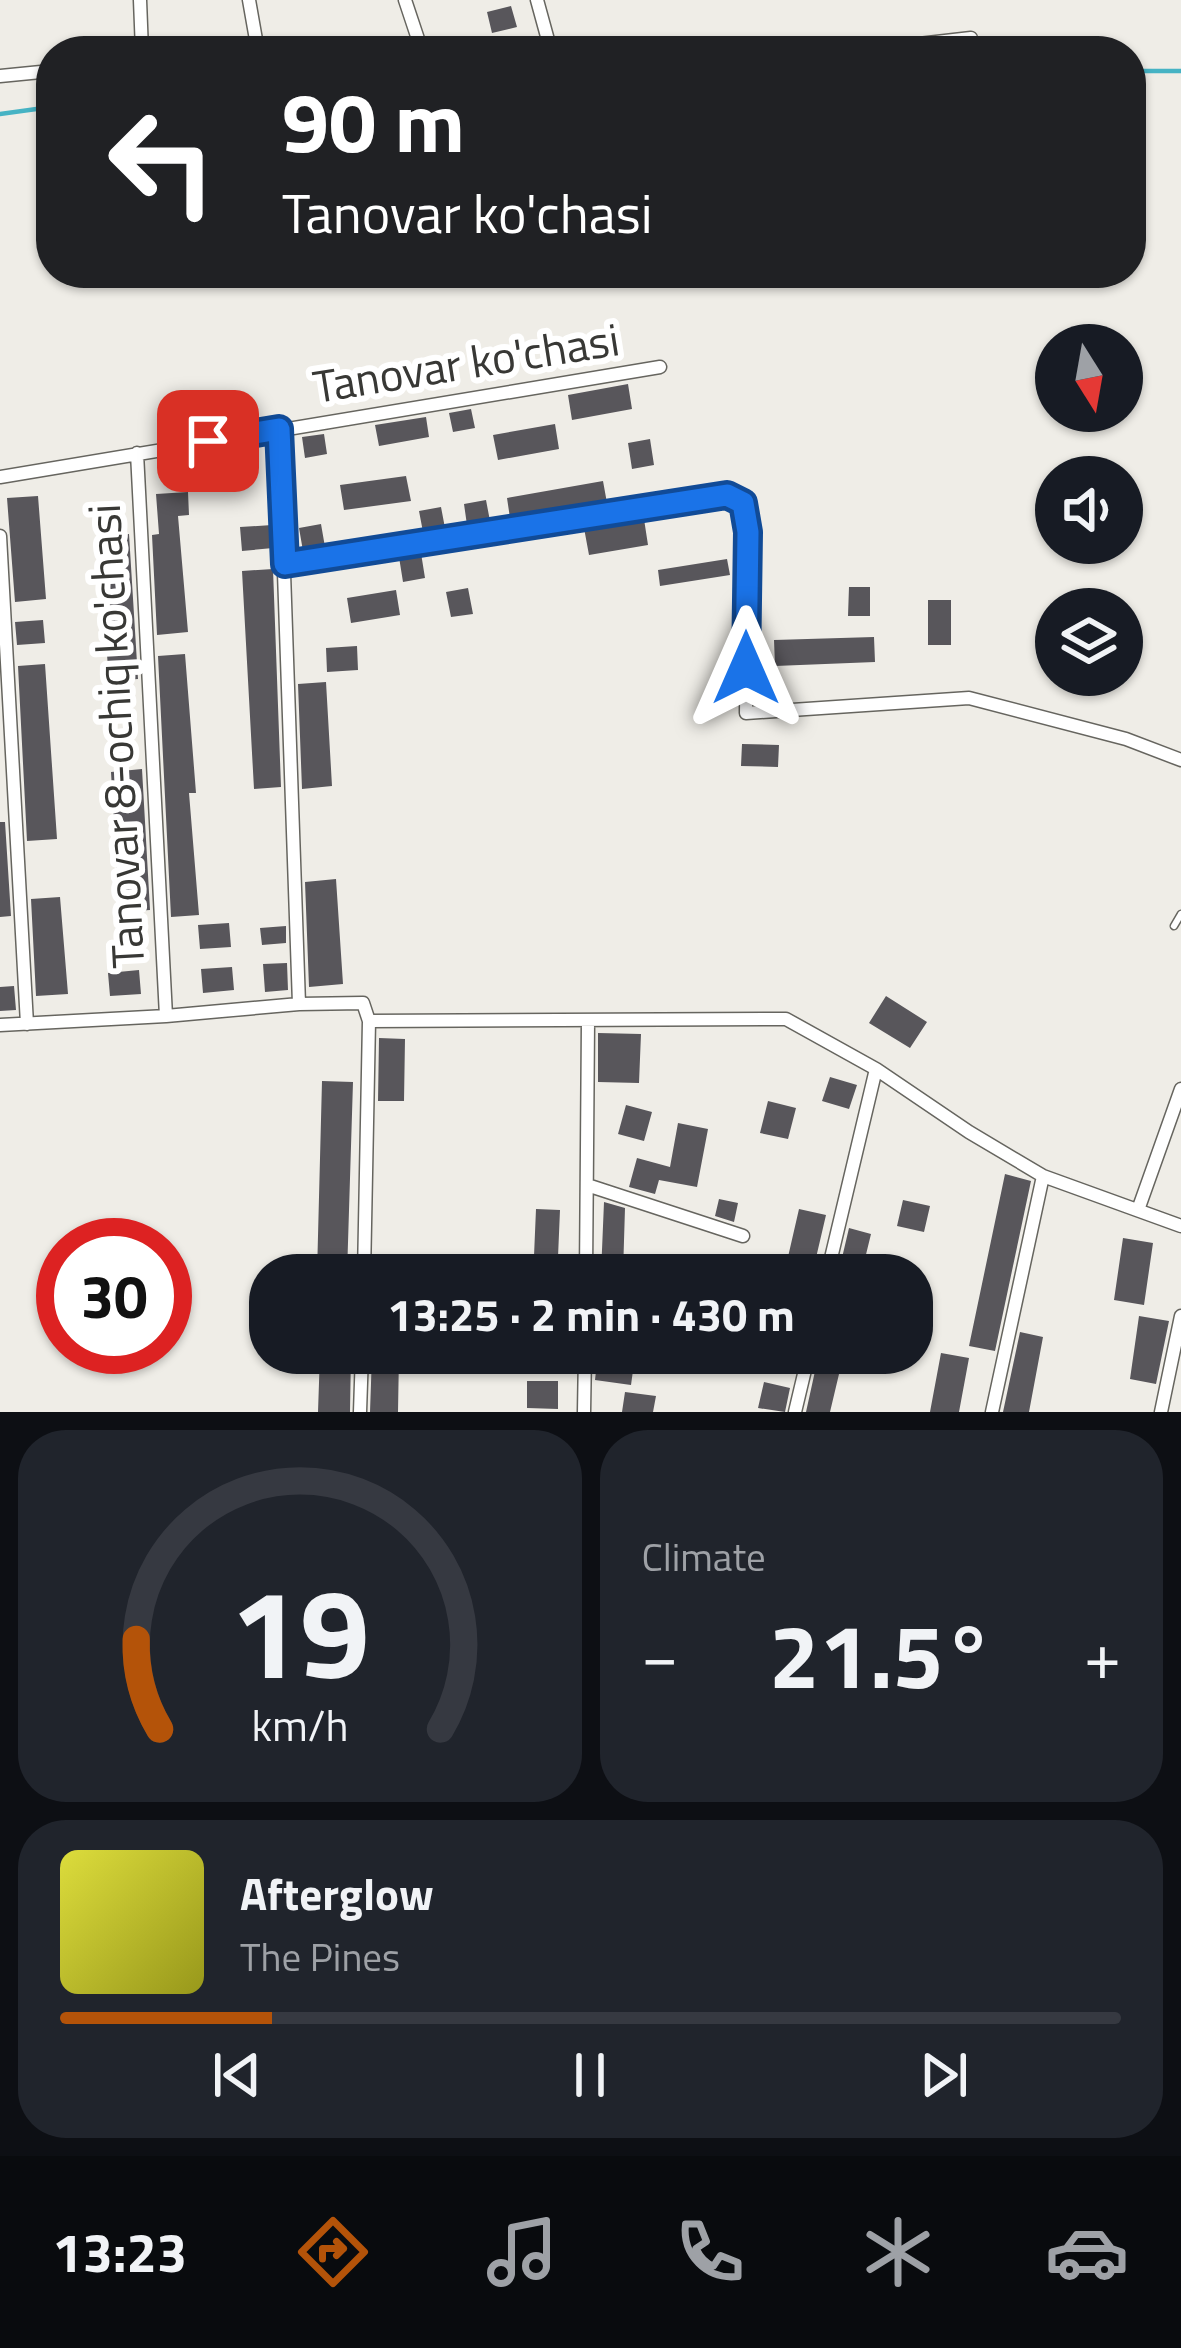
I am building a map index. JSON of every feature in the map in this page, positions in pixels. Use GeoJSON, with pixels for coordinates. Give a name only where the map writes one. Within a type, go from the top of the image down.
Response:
{"type":"FeatureCollection","features":[{"type":"Feature","properties":{"kind":"street"},"geometry":{"type":"LineString","coordinates":[[140,0],[141,36]]}},
{"type":"Feature","properties":{"kind":"street"},"geometry":{"type":"LineString","coordinates":[[249,0],[255,36]]}},
{"type":"Feature","properties":{"kind":"street"},"geometry":{"type":"LineString","coordinates":[[405,0],[417,36]]}},
{"type":"Feature","properties":{"kind":"street"},"geometry":{"type":"LineString","coordinates":[[537,0],[547,36]]}},
{"type":"Feature","properties":{"kind":"street"},"geometry":{"type":"LineString","coordinates":[[0,76],[36,72]]}},
{"type":"Feature","properties":{"kind":"street","name":"Tanovar ko'chasi"},"geometry":{"type":"LineString","coordinates":[[0,477],[660,367]]}},
{"type":"Feature","properties":{"kind":"street"},"geometry":{"type":"LineString","coordinates":[[279,429],[299,1004]]}},
{"type":"Feature","properties":{"kind":"street","name":"Tanovar 8-ochiq ko'chasi"},"geometry":{"type":"LineString","coordinates":[[136,453],[166,1016]]}},
{"type":"Feature","properties":{"kind":"street"},"geometry":{"type":"LineString","coordinates":[[285,564],[727,495],[743,503],[748,532],[746,713],[969,698],[1126,739],[1181,760]]}},
{"type":"Feature","properties":{"kind":"street"},"geometry":{"type":"LineString","coordinates":[[0,536],[27,1024]]}},
{"type":"Feature","properties":{"kind":"street"},"geometry":{"type":"LineString","coordinates":[[0,1025],[363,1003],[369,1022],[364,1254]]}},
{"type":"Feature","properties":{"kind":"street"},"geometry":{"type":"LineString","coordinates":[[369,1022],[786,1018],[876,1069],[1043,1176],[1181,1226]]}},
{"type":"Feature","properties":{"kind":"street"},"geometry":{"type":"LineString","coordinates":[[586,1254],[588,1022]]}},
{"type":"Feature","properties":{"kind":"street"},"geometry":{"type":"LineString","coordinates":[[832,1254],[876,1069]]}},
{"type":"Feature","properties":{"kind":"street"},"geometry":{"type":"LineString","coordinates":[[1138,1210],[1181,1089]]}},
{"type":"Feature","properties":{"kind":"street"},"geometry":{"type":"LineString","coordinates":[[992,1412],[1043,1176]]}},
{"type":"Feature","properties":{"kind":"street"},"geometry":{"type":"LineString","coordinates":[[586,1185],[743,1236]]}},
{"type":"Feature","properties":{"kind":"street"},"geometry":{"type":"LineString","coordinates":[[1161,1412],[1181,1316]]}},
{"type":"Feature","properties":{"kind":"street"},"geometry":{"type":"LineString","coordinates":[[360,1412],[361,1374]]}},
{"type":"Feature","properties":{"kind":"street"},"geometry":{"type":"LineString","coordinates":[[584,1412],[585,1374]]}},
{"type":"Feature","properties":{"kind":"street"},"geometry":{"type":"LineString","coordinates":[[795,1412],[804,1374]]}},
{"type":"Feature","properties":{"kind":"lane"},"geometry":{"type":"LineString","coordinates":[[1174,926],[1181,914]]}},
{"type":"Feature","properties":{"kind":"building"},"geometry":{"type":"Polygon","coordinates":[[[511,6],[517,27],[492,33],[487,12],[511,6]]]}},
{"type":"Feature","properties":{"kind":"building"},"geometry":{"type":"Polygon","coordinates":[[[628,384],[632,409],[572,420],[568,395],[628,384]]]}},
{"type":"Feature","properties":{"kind":"building"},"geometry":{"type":"Polygon","coordinates":[[[471,409],[475,428],[453,432],[449,413],[471,409]]]}},
{"type":"Feature","properties":{"kind":"building"},"geometry":{"type":"Polygon","coordinates":[[[426,417],[429,437],[379,446],[375,425],[426,417]]]}},
{"type":"Feature","properties":{"kind":"building"},"geometry":{"type":"Polygon","coordinates":[[[555,424],[559,449],[498,460],[493,435],[555,424]]]}},
{"type":"Feature","properties":{"kind":"building"},"geometry":{"type":"Polygon","coordinates":[[[324,434],[327,454],[305,458],[302,437],[324,434]]]}},
{"type":"Feature","properties":{"kind":"building"},"geometry":{"type":"Polygon","coordinates":[[[650,439],[654,465],[632,469],[628,443],[650,439]]]}},
{"type":"Feature","properties":{"kind":"building"},"geometry":{"type":"Polygon","coordinates":[[[406,476],[411,501],[344,510],[340,485],[406,476]]]}},
{"type":"Feature","properties":{"kind":"building"},"geometry":{"type":"Polygon","coordinates":[[[603,481],[607,503],[510,518],[507,498],[603,481]]]}},
{"type":"Feature","properties":{"kind":"building"},"geometry":{"type":"Polygon","coordinates":[[[188,492],[189,515],[178,516],[188,632],[157,635],[152,535],[159,534],[156,494],[188,492]]]}},
{"type":"Feature","properties":{"kind":"building"},"geometry":{"type":"Polygon","coordinates":[[[38,496],[46,599],[15,602],[7,498],[38,496]]]}},
{"type":"Feature","properties":{"kind":"building"},"geometry":{"type":"Polygon","coordinates":[[[486,500],[490,521],[467,525],[464,504],[486,500]]]}},
{"type":"Feature","properties":{"kind":"building"},"geometry":{"type":"Polygon","coordinates":[[[441,507],[445,528],[423,532],[419,511],[441,507]]]}},
{"type":"Feature","properties":{"kind":"building"},"geometry":{"type":"Polygon","coordinates":[[[644,519],[648,545],[589,555],[584,528],[644,519]]]}},
{"type":"Feature","properties":{"kind":"building"},"geometry":{"type":"Polygon","coordinates":[[[321,524],[325,547],[303,551],[299,528],[321,524]]]}},
{"type":"Feature","properties":{"kind":"building"},"geometry":{"type":"Polygon","coordinates":[[[272,525],[273,548],[242,551],[240,527],[272,525]]]}},
{"type":"Feature","properties":{"kind":"building"},"geometry":{"type":"Polygon","coordinates":[[[129,534],[138,679],[109,681],[98,536],[129,534]]]}},
{"type":"Feature","properties":{"kind":"building"},"geometry":{"type":"Polygon","coordinates":[[[421,553],[425,578],[403,582],[399,557],[421,553]]]}},
{"type":"Feature","properties":{"kind":"building"},"geometry":{"type":"Polygon","coordinates":[[[727,559],[730,575],[660,586],[658,570],[727,559]]]}},
{"type":"Feature","properties":{"kind":"building"},"geometry":{"type":"Polygon","coordinates":[[[273,569],[281,787],[254,789],[242,571],[273,569]]]}},
{"type":"Feature","properties":{"kind":"building"},"geometry":{"type":"Polygon","coordinates":[[[849,587],[870,587],[870,616],[848,616],[849,587]]]}},
{"type":"Feature","properties":{"kind":"building"},"geometry":{"type":"Polygon","coordinates":[[[468,588],[473,614],[451,617],[446,592],[468,588]]]}},
{"type":"Feature","properties":{"kind":"building"},"geometry":{"type":"Polygon","coordinates":[[[396,590],[400,615],[351,623],[347,598],[396,590]]]}},
{"type":"Feature","properties":{"kind":"building"},"geometry":{"type":"Polygon","coordinates":[[[928,600],[951,600],[951,645],[928,645],[928,600]]]}},
{"type":"Feature","properties":{"kind":"building"},"geometry":{"type":"Polygon","coordinates":[[[43,620],[45,643],[17,645],[15,622],[43,620]]]}},
{"type":"Feature","properties":{"kind":"building"},"geometry":{"type":"Polygon","coordinates":[[[874,637],[875,662],[775,666],[774,640],[874,637]]]}},
{"type":"Feature","properties":{"kind":"building"},"geometry":{"type":"Polygon","coordinates":[[[357,646],[358,670],[327,672],[326,648],[357,646]]]}},
{"type":"Feature","properties":{"kind":"building"},"geometry":{"type":"Polygon","coordinates":[[[185,654],[199,915],[171,917],[158,656],[185,654]]]}},
{"type":"Feature","properties":{"kind":"building"},"geometry":{"type":"Polygon","coordinates":[[[45,664],[57,839],[27,841],[18,666],[45,664]]]}},
{"type":"Feature","properties":{"kind":"building"},"geometry":{"type":"Polygon","coordinates":[[[326,682],[332,786],[302,789],[298,684],[326,682]]]}},
{"type":"Feature","properties":{"kind":"building"},"geometry":{"type":"Polygon","coordinates":[[[742,744],[779,745],[778,767],[741,766],[742,744]]]}},
{"type":"Feature","properties":{"kind":"building"},"geometry":{"type":"Polygon","coordinates":[[[142,769],[150,910],[119,912],[111,772],[142,769]]]}},
{"type":"Feature","properties":{"kind":"building"},"geometry":{"type":"Polygon","coordinates":[[[0,822],[5,822],[11,916],[0,917],[0,822]]]}},
{"type":"Feature","properties":{"kind":"building"},"geometry":{"type":"Polygon","coordinates":[[[336,879],[343,984],[309,987],[305,882],[336,879]]]}},
{"type":"Feature","properties":{"kind":"building"},"geometry":{"type":"Polygon","coordinates":[[[60,897],[68,994],[36,996],[31,899],[60,897]]]}},
{"type":"Feature","properties":{"kind":"building"},"geometry":{"type":"Polygon","coordinates":[[[229,923],[231,947],[200,949],[198,925],[229,923]]]}},
{"type":"Feature","properties":{"kind":"building"},"geometry":{"type":"Polygon","coordinates":[[[286,926],[286,943],[262,945],[260,928],[286,926]]]}},
{"type":"Feature","properties":{"kind":"building"},"geometry":{"type":"Polygon","coordinates":[[[287,963],[288,990],[265,992],[263,964],[287,963]]]}},
{"type":"Feature","properties":{"kind":"building"},"geometry":{"type":"Polygon","coordinates":[[[232,967],[234,990],[203,993],[201,969],[232,967]]]}},
{"type":"Feature","properties":{"kind":"building"},"geometry":{"type":"Polygon","coordinates":[[[139,970],[141,994],[110,996],[108,973],[139,970]]]}},
{"type":"Feature","properties":{"kind":"building"},"geometry":{"type":"Polygon","coordinates":[[[14,986],[16,1010],[0,1011],[0,987],[14,986]]]}},
{"type":"Feature","properties":{"kind":"building"},"geometry":{"type":"Polygon","coordinates":[[[886,996],[927,1022],[910,1048],[869,1023],[886,996]]]}},
{"type":"Feature","properties":{"kind":"building"},"geometry":{"type":"Polygon","coordinates":[[[598,1033],[641,1034],[639,1083],[598,1082],[598,1033]]]}},
{"type":"Feature","properties":{"kind":"building"},"geometry":{"type":"Polygon","coordinates":[[[379,1038],[405,1039],[404,1101],[378,1101],[379,1038]]]}},
{"type":"Feature","properties":{"kind":"building"},"geometry":{"type":"Polygon","coordinates":[[[830,1077],[857,1085],[849,1109],[822,1101],[830,1077]]]}},
{"type":"Feature","properties":{"kind":"building"},"geometry":{"type":"Polygon","coordinates":[[[322,1081],[353,1082],[348,1254],[318,1254],[322,1081]]]}},
{"type":"Feature","properties":{"kind":"building"},"geometry":{"type":"Polygon","coordinates":[[[768,1101],[796,1108],[788,1139],[760,1133],[768,1101]]]}},
{"type":"Feature","properties":{"kind":"building"},"geometry":{"type":"Polygon","coordinates":[[[626,1105],[652,1112],[644,1141],[618,1134],[626,1105]]]}},
{"type":"Feature","properties":{"kind":"building"},"geometry":{"type":"Polygon","coordinates":[[[678,1123],[708,1129],[697,1187],[659,1180],[655,1194],[629,1187],[637,1158],[670,1167],[678,1123]]]}},
{"type":"Feature","properties":{"kind":"building"},"geometry":{"type":"Polygon","coordinates":[[[1005,1174],[1031,1181],[995,1351],[969,1346],[1005,1174]]]}},
{"type":"Feature","properties":{"kind":"building"},"geometry":{"type":"Polygon","coordinates":[[[719,1199],[738,1203],[734,1222],[715,1216],[719,1199]]]}},
{"type":"Feature","properties":{"kind":"building"},"geometry":{"type":"Polygon","coordinates":[[[903,1200],[930,1206],[924,1232],[897,1226],[903,1200]]]}},
{"type":"Feature","properties":{"kind":"building"},"geometry":{"type":"Polygon","coordinates":[[[604,1202],[625,1208],[624,1254],[602,1254],[604,1202]]]}},
{"type":"Feature","properties":{"kind":"building"},"geometry":{"type":"Polygon","coordinates":[[[536,1209],[560,1210],[558,1254],[534,1254],[536,1209]]]}},
{"type":"Feature","properties":{"kind":"building"},"geometry":{"type":"Polygon","coordinates":[[[799,1209],[826,1215],[817,1254],[789,1254],[799,1209]]]}},
{"type":"Feature","properties":{"kind":"building"},"geometry":{"type":"Polygon","coordinates":[[[849,1228],[871,1234],[866,1254],[843,1254],[849,1228]]]}},
{"type":"Feature","properties":{"kind":"building"},"geometry":{"type":"Polygon","coordinates":[[[1123,1238],[1153,1243],[1144,1305],[1114,1300],[1123,1238]]]}},
{"type":"Feature","properties":{"kind":"building"},"geometry":{"type":"Polygon","coordinates":[[[1139,1316],[1169,1321],[1156,1384],[1130,1379],[1139,1316]]]}},
{"type":"Feature","properties":{"kind":"building"},"geometry":{"type":"Polygon","coordinates":[[[1020,1332],[1043,1337],[1029,1412],[1003,1412],[1020,1332]]]}},
{"type":"Feature","properties":{"kind":"building"},"geometry":{"type":"Polygon","coordinates":[[[941,1353],[969,1358],[959,1412],[930,1412],[941,1353]]]}},
{"type":"Feature","properties":{"kind":"building"},"geometry":{"type":"Polygon","coordinates":[[[319,1374],[351,1374],[350,1412],[318,1412],[319,1374]]]}},
{"type":"Feature","properties":{"kind":"building"},"geometry":{"type":"Polygon","coordinates":[[[371,1374],[399,1374],[398,1412],[370,1412],[371,1374]]]}},
{"type":"Feature","properties":{"kind":"building"},"geometry":{"type":"Polygon","coordinates":[[[596,1374],[633,1374],[631,1385],[595,1380],[596,1374]]]}},
{"type":"Feature","properties":{"kind":"building"},"geometry":{"type":"Polygon","coordinates":[[[814,1374],[839,1374],[830,1412],[806,1412],[814,1374]]]}},
{"type":"Feature","properties":{"kind":"building"},"geometry":{"type":"Polygon","coordinates":[[[527,1381],[558,1381],[558,1409],[527,1408],[527,1381]]]}},
{"type":"Feature","properties":{"kind":"building"},"geometry":{"type":"Polygon","coordinates":[[[764,1382],[790,1388],[785,1412],[758,1408],[764,1382]]]}},
{"type":"Feature","properties":{"kind":"building"},"geometry":{"type":"Polygon","coordinates":[[[625,1392],[656,1396],[653,1412],[622,1412],[625,1392]]]}},
{"type":"Feature","properties":{"kind":"waterway"},"geometry":{"type":"LineString","coordinates":[[1146,71],[1181,71]]}},
{"type":"Feature","properties":{"kind":"waterway"},"geometry":{"type":"LineString","coordinates":[[0,114],[36,109]]}},
{"type":"Feature","properties":{"kind":"route"},"geometry":{"type":"LineString","coordinates":[[208,441],[279,429],[285,564],[727,495],[743,503],[748,532],[746,668]]}}]}
